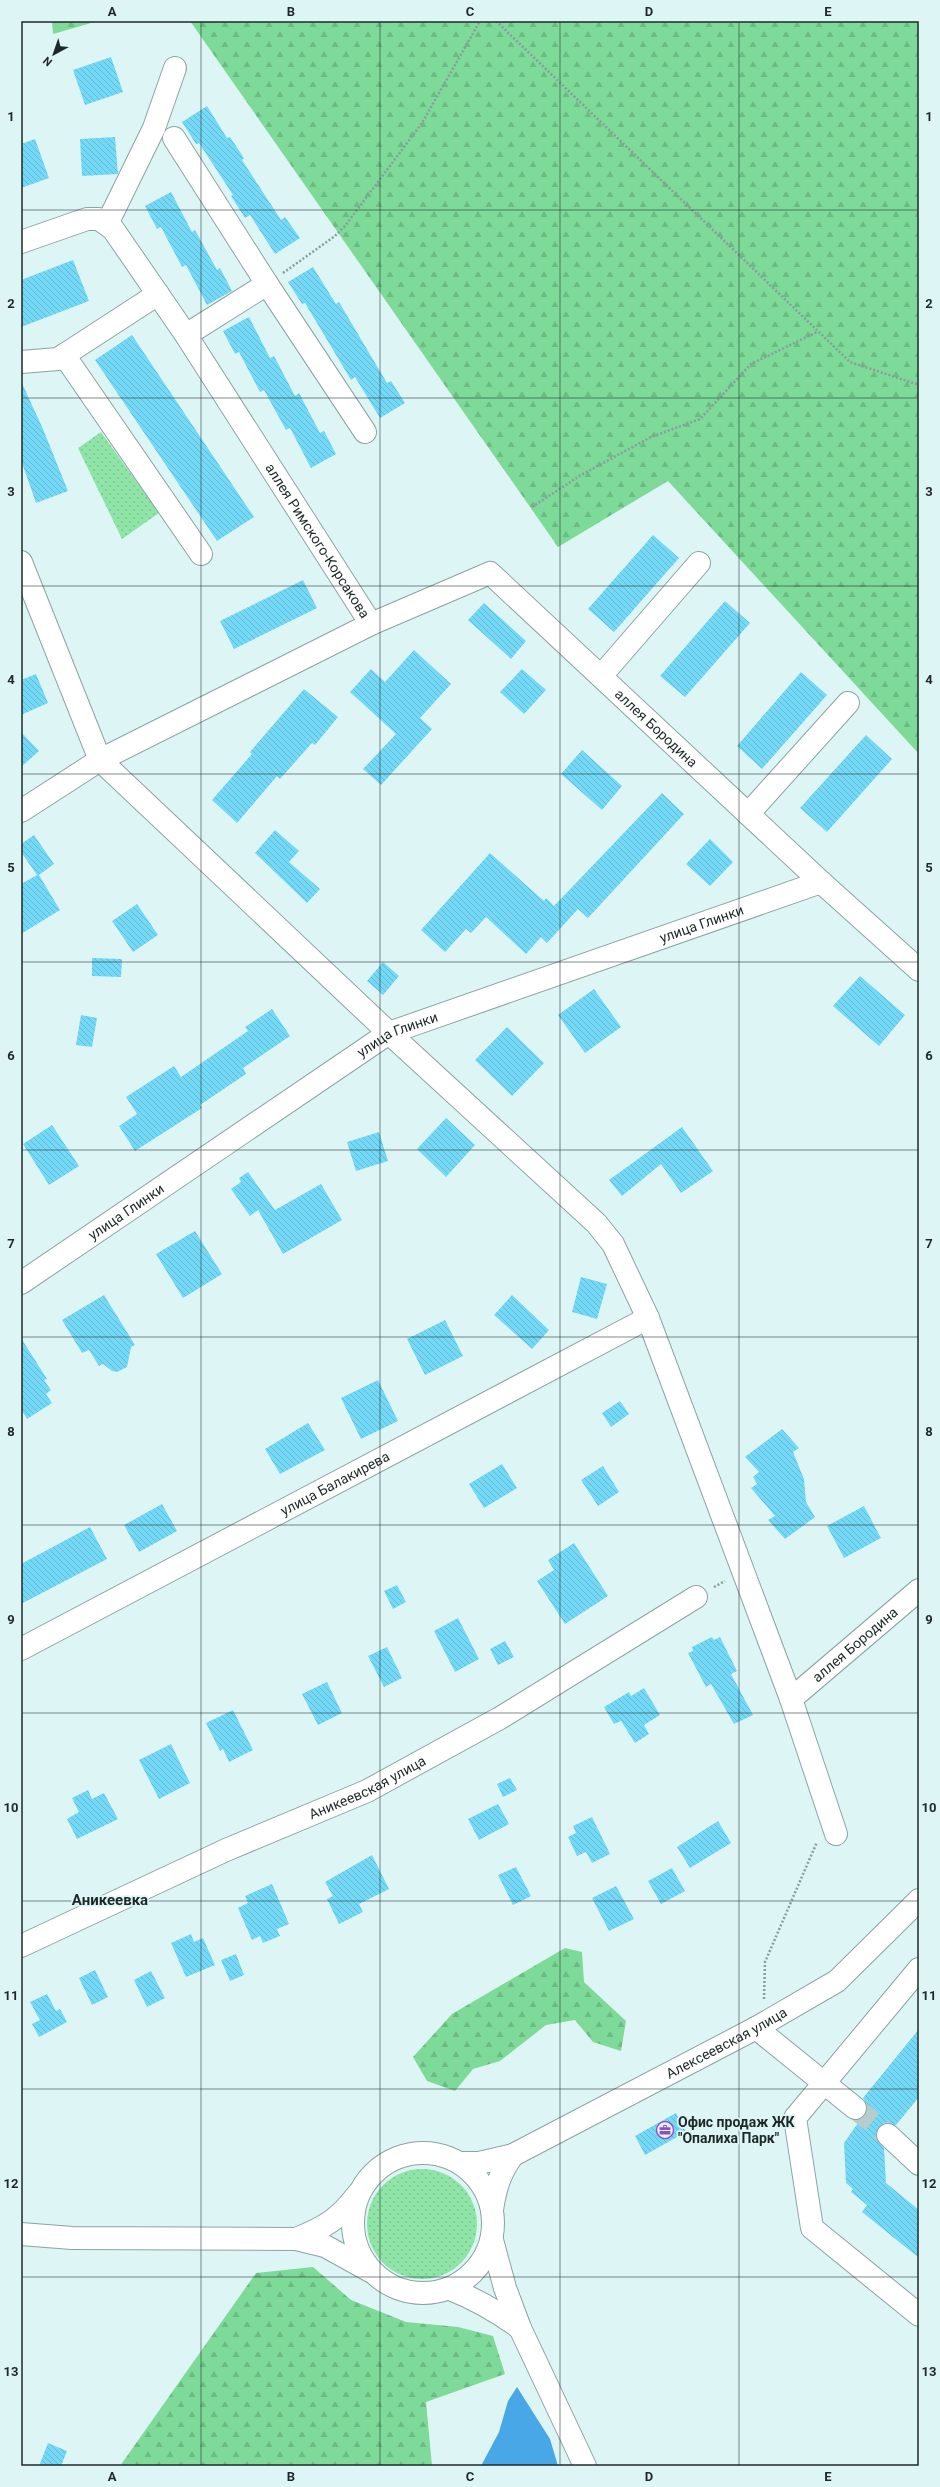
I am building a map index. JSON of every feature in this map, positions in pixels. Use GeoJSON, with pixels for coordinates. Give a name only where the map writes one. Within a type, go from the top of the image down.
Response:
{"type":"FeatureCollection","features":[{"type":"Feature","properties":{"kind":"street"},"geometry":{"type":"LineString","coordinates":[[21,242],[87,218],[99,219],[107,224],[154,128],[175,68]]}},
{"type":"Feature","properties":{"kind":"street"},"geometry":{"type":"LineString","coordinates":[[174,138],[365,432]]}},
{"type":"Feature","properties":{"kind":"street","name":"аллея Римского-Корсакова"},"geometry":{"type":"LineString","coordinates":[[21,811],[100,760],[371,624],[186,335],[107,224]]}},
{"type":"Feature","properties":{"kind":"street"},"geometry":{"type":"LineString","coordinates":[[186,335],[268,284]]}},
{"type":"Feature","properties":{"kind":"street"},"geometry":{"type":"LineString","coordinates":[[21,362],[58,359],[158,294]]}},
{"type":"Feature","properties":{"kind":"street"},"geometry":{"type":"LineString","coordinates":[[64,355],[201,554]]}},
{"type":"Feature","properties":{"kind":"street"},"geometry":{"type":"LineString","coordinates":[[21,562],[100,760],[389,1033],[596,1223],[613,1244],[624,1264],[648,1318],[792,1699],[827,1834]]}},
{"type":"Feature","properties":{"kind":"street"},"geometry":{"type":"LineString","coordinates":[[601,676],[699,563]]}},
{"type":"Feature","properties":{"kind":"street","name":"аллея Бородина"},"geometry":{"type":"LineString","coordinates":[[371,624],[490,572],[821,882],[919,970]]}},
{"type":"Feature","properties":{"kind":"street"},"geometry":{"type":"LineString","coordinates":[[748,814],[848,703]]}},
{"type":"Feature","properties":{"kind":"street","name":"улица Глинки"},"geometry":{"type":"LineString","coordinates":[[21,1283],[389,1033],[821,882]]}},
{"type":"Feature","properties":{"kind":"street","name":"улица Балакирева"},"geometry":{"type":"LineString","coordinates":[[21,1649],[648,1318]]}},
{"type":"Feature","properties":{"kind":"street","name":"аллея Бородина"},"geometry":{"type":"LineString","coordinates":[[792,1699],[919,1590]]}},
{"type":"Feature","properties":{"kind":"street","name":"Аникеевская улица"},"geometry":{"type":"LineString","coordinates":[[21,1946],[226,1850],[367,1791],[500,1718],[696,1597]]}},
{"type":"Feature","properties":{"kind":"street","name":"Алексеевская улица"},"geometry":{"type":"LineString","coordinates":[[460,2163],[479,2163],[513,2154],[760,2026],[837,1981],[919,1900]]}},
{"type":"Feature","properties":{"kind":"street"},"geometry":{"type":"LineString","coordinates":[[919,1969],[795,2118],[812,2228],[919,2315]]}},
{"type":"Feature","properties":{"kind":"street"},"geometry":{"type":"LineString","coordinates":[[760,2026],[824,2083],[855,2108]]}},
{"type":"Feature","properties":{"kind":"street"},"geometry":{"type":"LineString","coordinates":[[888,2135],[915,2151]]}},
{"type":"Feature","properties":{"kind":"street"},"geometry":{"type":"LineString","coordinates":[[21,2240],[72,2238],[296,2239],[325,2246],[374,2273],[390,2286],[410,2293],[430,2294],[450,2289],[469,2277],[484,2260],[492,2240],[494,2218],[489,2196],[477,2178],[460,2163],[438,2154],[416,2153],[394,2159],[374,2172],[343,2214],[322,2228],[296,2239]]}},
{"type":"Feature","properties":{"kind":"street","name":"Алексеевская улица"},"geometry":{"type":"LineString","coordinates":[[492,2210],[495,2190],[502,2169],[513,2154]]}},
{"type":"Feature","properties":{"kind":"street"},"geometry":{"type":"LineString","coordinates":[[361,2190],[354,2211],[353,2234],[360,2255],[374,2273]]}},
{"type":"Feature","properties":{"kind":"street"},"geometry":{"type":"LineString","coordinates":[[21,2234],[72,2238]]}},
{"type":"Feature","properties":{"kind":"street"},"geometry":{"type":"LineString","coordinates":[[492,2240],[505,2288],[520,2328],[584,2466]]}},
{"type":"Feature","properties":{"kind":"street"},"geometry":{"type":"LineString","coordinates":[[450,2289],[483,2303],[520,2328]]}},
{"type":"Feature","properties":{"kind":"path"},"geometry":{"type":"LineString","coordinates":[[268,284],[335,236],[345,226],[422,123],[480,21]]}},
{"type":"Feature","properties":{"kind":"path"},"geometry":{"type":"LineString","coordinates":[[496,21],[817,332],[850,362],[919,385]]}},
{"type":"Feature","properties":{"kind":"path"},"geometry":{"type":"LineString","coordinates":[[532,507],[581,475],[651,437],[700,419],[751,364],[817,332]]}},
{"type":"Feature","properties":{"kind":"path"},"geometry":{"type":"LineString","coordinates":[[696,1597],[744,1570]]}},
{"type":"Feature","properties":{"kind":"path"},"geometry":{"type":"LineString","coordinates":[[760,2026],[766,1962],[817,1842],[827,1834]]}},
{"type":"Feature","properties":{"kind":"green space"},"geometry":{"type":"Polygon","coordinates":[[[52,21],[98,21],[53,34],[52,21]]]}},
{"type":"Feature","properties":{"kind":"green space"},"geometry":{"type":"Polygon","coordinates":[[[190,21],[919,21],[919,754],[668,481],[558,547],[190,21]]]}},
{"type":"Feature","properties":{"kind":"green space"},"geometry":{"type":"Polygon","coordinates":[[[101,432],[159,513],[122,539],[78,448],[101,432]]]}},
{"type":"Feature","properties":{"kind":"green space"},"geometry":{"type":"Polygon","coordinates":[[[565,1948],[582,1952],[584,1982],[626,2021],[621,2051],[593,2042],[575,2020],[546,2025],[500,2061],[473,2069],[455,2091],[427,2081],[413,2057],[452,2014],[565,1948]]]}},
{"type":"Feature","properties":{"kind":"green space"},"geometry":{"type":"Polygon","coordinates":[[[422,2169],[443,2173],[453,2178],[461,2185],[468,2193],[473,2203],[477,2224],[473,2245],[468,2255],[461,2263],[453,2270],[443,2275],[422,2279],[401,2275],[391,2270],[383,2263],[376,2255],[371,2245],[367,2224],[371,2203],[376,2193],[383,2185],[391,2178],[401,2173],[422,2169]]]}},
{"type":"Feature","properties":{"kind":"green space"},"geometry":{"type":"Polygon","coordinates":[[[313,2267],[351,2300],[406,2322],[458,2327],[493,2336],[505,2374],[426,2402],[432,2466],[120,2466],[256,2273],[313,2267]]]}},
{"type":"Feature","properties":{"kind":"water"},"geometry":{"type":"Polygon","coordinates":[[[517,2387],[550,2439],[558,2466],[481,2466],[499,2432],[508,2401],[517,2387]]]}},
{"type":"Feature","properties":{"kind":"building"},"geometry":{"type":"Polygon","coordinates":[[[111,57],[123,92],[85,105],[73,70],[111,57]]]}},
{"type":"Feature","properties":{"kind":"building"},"geometry":{"type":"Polygon","coordinates":[[[207,106],[227,138],[230,137],[244,158],[242,160],[281,220],[285,217],[300,238],[275,254],[250,215],[245,218],[231,196],[233,195],[199,143],[196,144],[182,122],[207,106]]]}},
{"type":"Feature","properties":{"kind":"building"},"geometry":{"type":"Polygon","coordinates":[[[115,137],[118,174],[82,176],[80,139],[115,137]]]}},
{"type":"Feature","properties":{"kind":"building"},"geometry":{"type":"Polygon","coordinates":[[[35,139],[49,178],[21,188],[21,144],[35,139]]]}},
{"type":"Feature","properties":{"kind":"building"},"geometry":{"type":"Polygon","coordinates":[[[171,192],[192,232],[195,230],[217,270],[220,268],[232,291],[207,305],[186,265],[182,267],[161,227],[157,229],[145,206],[171,192]]]}},
{"type":"Feature","properties":{"kind":"building"},"geometry":{"type":"Polygon","coordinates":[[[73,260],[89,301],[21,327],[21,280],[73,260]]]}},
{"type":"Feature","properties":{"kind":"building"},"geometry":{"type":"Polygon","coordinates":[[[313,267],[336,304],[339,302],[387,383],[391,381],[405,403],[380,418],[355,377],[351,380],[305,303],[302,304],[288,282],[313,267]]]}},
{"type":"Feature","properties":{"kind":"building"},"geometry":{"type":"Polygon","coordinates":[[[249,317],[270,358],[274,356],[295,396],[299,393],[320,433],[324,431],[336,454],[311,468],[290,428],[286,430],[264,390],[260,392],[239,352],[235,354],[223,331],[249,317]]]}},
{"type":"Feature","properties":{"kind":"building"},"geometry":{"type":"Polygon","coordinates":[[[132,335],[254,517],[217,541],[95,360],[132,335]]]}},
{"type":"Feature","properties":{"kind":"building"},"geometry":{"type":"Polygon","coordinates":[[[21,381],[43,429],[68,491],[36,503],[21,460],[21,381]]]}},
{"type":"Feature","properties":{"kind":"building"},"geometry":{"type":"Polygon","coordinates":[[[653,535],[679,558],[614,632],[588,609],[653,535]]]}},
{"type":"Feature","properties":{"kind":"building"},"geometry":{"type":"Polygon","coordinates":[[[303,580],[317,608],[234,649],[220,621],[303,580]]]}},
{"type":"Feature","properties":{"kind":"building"},"geometry":{"type":"Polygon","coordinates":[[[725,601],[750,623],[685,697],[660,676],[725,601]]]}},
{"type":"Feature","properties":{"kind":"building"},"geometry":{"type":"Polygon","coordinates":[[[484,603],[526,641],[511,659],[468,620],[484,603]]]}},
{"type":"Feature","properties":{"kind":"building"},"geometry":{"type":"Polygon","coordinates":[[[414,650],[451,684],[420,718],[432,729],[381,785],[363,769],[396,734],[350,692],[371,669],[385,682],[414,650]]]}},
{"type":"Feature","properties":{"kind":"building"},"geometry":{"type":"Polygon","coordinates":[[[522,669],[546,690],[524,714],[500,692],[522,669]]]}},
{"type":"Feature","properties":{"kind":"building"},"geometry":{"type":"Polygon","coordinates":[[[801,672],[827,695],[762,769],[737,746],[801,672]]]}},
{"type":"Feature","properties":{"kind":"building"},"geometry":{"type":"Polygon","coordinates":[[[36,674],[48,703],[21,715],[21,680],[36,674]]]}},
{"type":"Feature","properties":{"kind":"building"},"geometry":{"type":"Polygon","coordinates":[[[304,689],[338,717],[315,745],[312,743],[280,779],[277,776],[237,823],[212,800],[252,754],[250,752],[304,689]]]}},
{"type":"Feature","properties":{"kind":"building"},"geometry":{"type":"Polygon","coordinates":[[[21,732],[39,751],[21,767],[21,732]]]}},
{"type":"Feature","properties":{"kind":"building"},"geometry":{"type":"Polygon","coordinates":[[[866,735],[892,759],[827,832],[800,808],[866,735]]]}},
{"type":"Feature","properties":{"kind":"building"},"geometry":{"type":"Polygon","coordinates":[[[582,750],[622,786],[602,810],[561,774],[582,750]]]}},
{"type":"Feature","properties":{"kind":"building"},"geometry":{"type":"Polygon","coordinates":[[[662,793],[684,814],[588,918],[578,909],[547,943],[541,937],[526,954],[486,917],[471,933],[466,929],[445,952],[421,930],[490,853],[544,901],[546,898],[554,906],[662,793]]]}},
{"type":"Feature","properties":{"kind":"building"},"geometry":{"type":"Polygon","coordinates":[[[275,830],[299,851],[289,862],[320,889],[307,903],[255,853],[275,830]]]}},
{"type":"Feature","properties":{"kind":"building"},"geometry":{"type":"Polygon","coordinates":[[[34,835],[54,864],[39,875],[60,910],[21,934],[21,884],[37,875],[21,852],[21,844],[34,835]]]}},
{"type":"Feature","properties":{"kind":"building"},"geometry":{"type":"Polygon","coordinates":[[[710,839],[733,862],[710,886],[686,864],[710,839]]]}},
{"type":"Feature","properties":{"kind":"building"},"geometry":{"type":"Polygon","coordinates":[[[137,904],[158,935],[133,952],[112,921],[137,904]]]}},
{"type":"Feature","properties":{"kind":"building"},"geometry":{"type":"Polygon","coordinates":[[[92,958],[122,959],[121,977],[92,976],[92,958]]]}},
{"type":"Feature","properties":{"kind":"building"},"geometry":{"type":"Polygon","coordinates":[[[383,962],[399,976],[383,995],[367,981],[383,962]]]}},
{"type":"Feature","properties":{"kind":"building"},"geometry":{"type":"Polygon","coordinates":[[[860,976],[905,1015],[879,1046],[833,1006],[860,976]]]}},
{"type":"Feature","properties":{"kind":"building"},"geometry":{"type":"Polygon","coordinates":[[[594,989],[621,1027],[585,1053],[558,1015],[594,989]]]}},
{"type":"Feature","properties":{"kind":"building"},"geometry":{"type":"Polygon","coordinates":[[[272,1009],[290,1036],[243,1068],[246,1074],[200,1105],[202,1108],[135,1151],[119,1126],[137,1114],[126,1097],[174,1066],[181,1077],[248,1031],[245,1027],[272,1009]]]}},
{"type":"Feature","properties":{"kind":"building"},"geometry":{"type":"Polygon","coordinates":[[[81,1015],[97,1018],[92,1047],[76,1045],[81,1015]]]}},
{"type":"Feature","properties":{"kind":"building"},"geometry":{"type":"Polygon","coordinates":[[[507,1027],[544,1063],[512,1096],[475,1060],[507,1027]]]}},
{"type":"Feature","properties":{"kind":"building"},"geometry":{"type":"Polygon","coordinates":[[[446,1118],[475,1145],[446,1177],[417,1149],[446,1118]]]}},
{"type":"Feature","properties":{"kind":"building"},"geometry":{"type":"Polygon","coordinates":[[[52,1125],[79,1166],[49,1185],[23,1144],[52,1125]]]}},
{"type":"Feature","properties":{"kind":"building"},"geometry":{"type":"Polygon","coordinates":[[[682,1127],[713,1171],[681,1193],[661,1164],[622,1196],[609,1180],[682,1127]]]}},
{"type":"Feature","properties":{"kind":"building"},"geometry":{"type":"Polygon","coordinates":[[[379,1132],[388,1161],[356,1171],[347,1142],[379,1132]]]}},
{"type":"Feature","properties":{"kind":"building"},"geometry":{"type":"Polygon","coordinates":[[[248,1172],[275,1210],[321,1184],[342,1220],[283,1254],[258,1210],[250,1216],[231,1189],[241,1182],[239,1178],[248,1172]]]}},
{"type":"Feature","properties":{"kind":"building"},"geometry":{"type":"Polygon","coordinates":[[[195,1231],[222,1274],[183,1298],[156,1254],[195,1231]]]}},
{"type":"Feature","properties":{"kind":"building"},"geometry":{"type":"Polygon","coordinates":[[[581,1277],[607,1284],[597,1319],[572,1312],[581,1277]]]}},
{"type":"Feature","properties":{"kind":"building"},"geometry":{"type":"Polygon","coordinates":[[[104,1295],[135,1345],[131,1347],[127,1367],[117,1372],[112,1371],[103,1364],[99,1366],[89,1350],[82,1353],[62,1320],[104,1295]]]}},
{"type":"Feature","properties":{"kind":"building"},"geometry":{"type":"Polygon","coordinates":[[[512,1295],[549,1330],[532,1349],[494,1315],[512,1295]]]}},
{"type":"Feature","properties":{"kind":"building"},"geometry":{"type":"Polygon","coordinates":[[[445,1320],[463,1356],[425,1375],[407,1339],[445,1320]]]}},
{"type":"Feature","properties":{"kind":"building"},"geometry":{"type":"Polygon","coordinates":[[[21,1338],[47,1379],[44,1380],[51,1390],[46,1394],[52,1403],[27,1419],[21,1409],[21,1338]]]}},
{"type":"Feature","properties":{"kind":"building"},"geometry":{"type":"Polygon","coordinates":[[[378,1380],[398,1421],[361,1439],[341,1398],[378,1380]]]}},
{"type":"Feature","properties":{"kind":"building"},"geometry":{"type":"Polygon","coordinates":[[[620,1401],[629,1414],[611,1427],[602,1413],[620,1401]]]}},
{"type":"Feature","properties":{"kind":"building"},"geometry":{"type":"Polygon","coordinates":[[[308,1423],[325,1450],[280,1474],[265,1449],[308,1423]]]}},
{"type":"Feature","properties":{"kind":"building"},"geometry":{"type":"Polygon","coordinates":[[[782,1429],[799,1448],[793,1452],[804,1479],[806,1502],[815,1517],[785,1539],[768,1520],[775,1516],[751,1488],[757,1484],[753,1477],[759,1472],[745,1457],[782,1429]]]}},
{"type":"Feature","properties":{"kind":"building"},"geometry":{"type":"Polygon","coordinates":[[[502,1464],[517,1488],[484,1508],[469,1484],[502,1464]]]}},
{"type":"Feature","properties":{"kind":"building"},"geometry":{"type":"Polygon","coordinates":[[[603,1466],[619,1492],[598,1506],[581,1480],[603,1466]]]}},
{"type":"Feature","properties":{"kind":"building"},"geometry":{"type":"Polygon","coordinates":[[[162,1504],[177,1531],[139,1552],[124,1525],[162,1504]]]}},
{"type":"Feature","properties":{"kind":"building"},"geometry":{"type":"Polygon","coordinates":[[[864,1506],[881,1538],[844,1558],[827,1526],[864,1506]]]}},
{"type":"Feature","properties":{"kind":"building"},"geometry":{"type":"Polygon","coordinates":[[[90,1527],[107,1559],[21,1604],[21,1564],[90,1527]]]}},
{"type":"Feature","properties":{"kind":"building"},"geometry":{"type":"Polygon","coordinates":[[[574,1543],[608,1596],[565,1624],[537,1581],[554,1570],[548,1560],[574,1543]]]}},
{"type":"Feature","properties":{"kind":"building"},"geometry":{"type":"Polygon","coordinates":[[[397,1585],[406,1602],[393,1609],[384,1591],[397,1585]]]}},
{"type":"Feature","properties":{"kind":"building"},"geometry":{"type":"Polygon","coordinates":[[[458,1618],[479,1659],[455,1672],[434,1631],[458,1618]]]}},
{"type":"Feature","properties":{"kind":"building"},"geometry":{"type":"Polygon","coordinates":[[[712,1637],[714,1640],[720,1637],[737,1671],[731,1674],[753,1715],[734,1724],[711,1684],[706,1687],[688,1653],[693,1651],[692,1647],[712,1637]]]}},
{"type":"Feature","properties":{"kind":"building"},"geometry":{"type":"Polygon","coordinates":[[[505,1641],[514,1657],[498,1665],[490,1649],[505,1641]]]}},
{"type":"Feature","properties":{"kind":"building"},"geometry":{"type":"Polygon","coordinates":[[[387,1647],[402,1678],[384,1687],[368,1656],[387,1647]]]}},
{"type":"Feature","properties":{"kind":"building"},"geometry":{"type":"Polygon","coordinates":[[[327,1682],[342,1713],[318,1725],[302,1694],[327,1682]]]}},
{"type":"Feature","properties":{"kind":"building"},"geometry":{"type":"Polygon","coordinates":[[[644,1688],[660,1715],[644,1725],[649,1734],[635,1743],[621,1721],[614,1724],[604,1707],[629,1692],[631,1696],[644,1688]]]}},
{"type":"Feature","properties":{"kind":"building"},"geometry":{"type":"Polygon","coordinates":[[[233,1710],[253,1750],[229,1762],[223,1749],[220,1751],[206,1723],[233,1710]]]}},
{"type":"Feature","properties":{"kind":"building"},"geometry":{"type":"Polygon","coordinates":[[[171,1744],[190,1783],[159,1799],[139,1760],[171,1744]]]}},
{"type":"Feature","properties":{"kind":"building"},"geometry":{"type":"Polygon","coordinates":[[[510,1778],[517,1790],[503,1797],[497,1784],[510,1778]]]}},
{"type":"Feature","properties":{"kind":"building"},"geometry":{"type":"Polygon","coordinates":[[[88,1790],[92,1799],[104,1793],[118,1819],[77,1839],[67,1819],[79,1812],[72,1798],[88,1790]]]}},
{"type":"Feature","properties":{"kind":"building"},"geometry":{"type":"Polygon","coordinates":[[[498,1804],[509,1824],[479,1840],[468,1819],[498,1804]]]}},
{"type":"Feature","properties":{"kind":"building"},"geometry":{"type":"Polygon","coordinates":[[[592,1817],[610,1854],[592,1863],[586,1852],[577,1856],[568,1837],[576,1833],[573,1826],[592,1817]]]}},
{"type":"Feature","properties":{"kind":"building"},"geometry":{"type":"Polygon","coordinates":[[[718,1821],[731,1843],[690,1868],[677,1847],[718,1821]]]}},
{"type":"Feature","properties":{"kind":"building"},"geometry":{"type":"Polygon","coordinates":[[[372,1855],[389,1889],[359,1904],[363,1912],[339,1924],[327,1899],[333,1896],[325,1882],[372,1855]]]}},
{"type":"Feature","properties":{"kind":"building"},"geometry":{"type":"Polygon","coordinates":[[[516,1867],[531,1896],[513,1905],[498,1875],[516,1867]]]}},
{"type":"Feature","properties":{"kind":"building"},"geometry":{"type":"Polygon","coordinates":[[[672,1868],[685,1891],[661,1904],[648,1881],[672,1868]]]}},
{"type":"Feature","properties":{"kind":"building"},"geometry":{"type":"Polygon","coordinates":[[[272,1884],[289,1924],[277,1929],[280,1936],[263,1943],[260,1936],[252,1940],[238,1908],[248,1903],[245,1896],[272,1884]]]}},
{"type":"Feature","properties":{"kind":"building"},"geometry":{"type":"Polygon","coordinates":[[[616,1886],[634,1919],[609,1931],[592,1898],[616,1886]]]}},
{"type":"Feature","properties":{"kind":"building"},"geometry":{"type":"Polygon","coordinates":[[[191,1934],[194,1942],[203,1938],[215,1965],[186,1977],[171,1943],[191,1934]]]}},
{"type":"Feature","properties":{"kind":"building"},"geometry":{"type":"Polygon","coordinates":[[[236,1954],[244,1975],[230,1981],[221,1960],[236,1954]]]}},
{"type":"Feature","properties":{"kind":"building"},"geometry":{"type":"Polygon","coordinates":[[[95,1970],[108,1997],[92,2005],[79,1978],[95,1970]]]}},
{"type":"Feature","properties":{"kind":"building"},"geometry":{"type":"Polygon","coordinates":[[[151,1971],[165,1998],[147,2007],[134,1980],[151,1971]]]}},
{"type":"Feature","properties":{"kind":"building"},"geometry":{"type":"Polygon","coordinates":[[[47,1994],[56,2011],[60,2009],[67,2022],[39,2037],[32,2024],[40,2020],[30,2002],[47,1994]]]}},
{"type":"Feature","properties":{"kind":"building"},"geometry":{"type":"Polygon","coordinates":[[[919,2029],[919,2097],[896,2125],[884,2123],[876,2133],[876,2139],[884,2148],[886,2183],[919,2210],[919,2258],[862,2212],[867,2205],[851,2192],[853,2189],[846,2183],[844,2143],[867,2110],[867,2104],[863,2098],[919,2029]]]}},
{"type":"Feature","properties":{"kind":"building"},"geometry":{"type":"Polygon","coordinates":[[[676,2113],[686,2132],[645,2155],[635,2136],[676,2113]]]}},
{"type":"Feature","properties":{"kind":"building"},"geometry":{"type":"Polygon","coordinates":[[[48,2443],[67,2451],[61,2466],[39,2466],[48,2443]]]}},
{"type":"Feature","properties":{"kind":"tunnel"},"geometry":{"type":"LineString","coordinates":[[855,2108],[888,2135]]}},
{"type":"Feature","properties":{"kind":"place","name":"Офис продаж ЖК \"Опалиха Парк\""},"geometry":{"type":"Point","coordinates":[665,2130]}},
{"type":"Feature","properties":{"kind":"district","name":"Аникеевка"},"geometry":{"type":"Point","coordinates":[110,1900]}}]}
